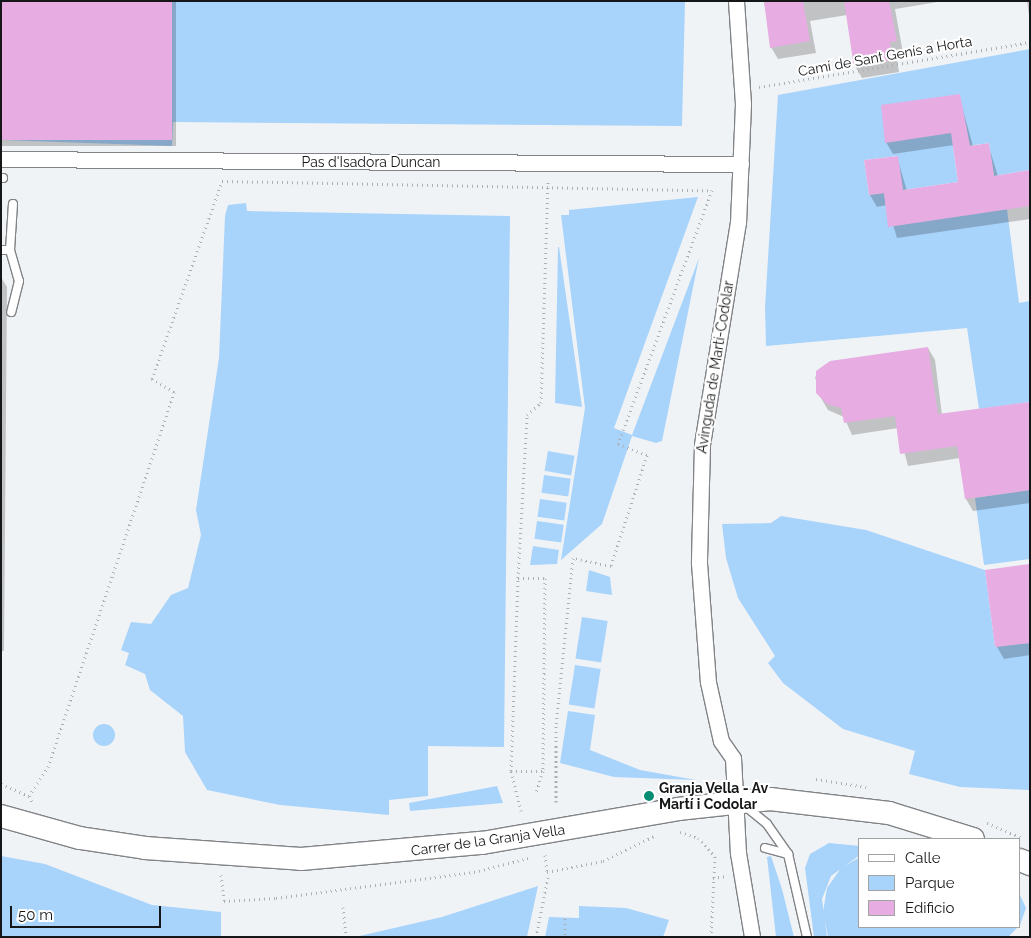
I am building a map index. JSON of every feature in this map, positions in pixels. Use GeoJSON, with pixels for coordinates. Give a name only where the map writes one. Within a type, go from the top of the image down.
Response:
{"type":"FeatureCollection","features":[{"type":"Feature","properties":{"kind":"street","name":"Avinguda de Martí-Codolar"},"geometry":{"type":"LineString","coordinates":[[736,1],[743,88],[738,222],[702,445],[699,562],[708,682],[721,741],[734,758],[739,801],[738,853],[752,937]]}},
{"type":"Feature","properties":{"kind":"street","name":"Pas d'Isadora Duncan"},"geometry":{"type":"LineString","coordinates":[[1,159],[740,164]]}},
{"type":"Feature","properties":{"kind":"street","name":"Carrer de la Granja Vella"},"geometry":{"type":"LineString","coordinates":[[2,817],[80,838],[144,848],[301,859],[482,843],[739,801],[795,800],[889,813],[970,838]]}},
{"type":"Feature","properties":{"kind":"lane"},"geometry":{"type":"LineString","coordinates":[[11,312],[20,281],[10,250],[13,204]]}},
{"type":"Feature","properties":{"kind":"lane"},"geometry":{"type":"LineString","coordinates":[[1,250],[10,250]]}},
{"type":"Feature","properties":{"kind":"lane"},"geometry":{"type":"LineString","coordinates":[[739,801],[767,824],[788,854],[807,937]]}},
{"type":"Feature","properties":{"kind":"lane"},"geometry":{"type":"LineString","coordinates":[[765,848],[788,854]]}},
{"type":"Feature","properties":{"kind":"path","name":"Camí de Sant Genís a Horta"},"geometry":{"type":"LineString","coordinates":[[743,88],[1030,42]]}},
{"type":"Feature","properties":{"kind":"path"},"geometry":{"type":"LineString","coordinates":[[1,784],[28,796],[48,766],[174,392],[152,379],[229,161]]}},
{"type":"Feature","properties":{"kind":"path"},"geometry":{"type":"LineString","coordinates":[[521,811],[511,771],[518,578],[527,415],[541,403],[548,163]]}},
{"type":"Feature","properties":{"kind":"path"},"geometry":{"type":"LineString","coordinates":[[222,181],[548,190],[712,190],[618,444],[647,455],[611,566],[573,558],[556,726],[556,802]]}},
{"type":"Feature","properties":{"kind":"path"},"geometry":{"type":"LineString","coordinates":[[518,578],[545,578],[543,771],[536,792]]}},
{"type":"Feature","properties":{"kind":"path"},"geometry":{"type":"LineString","coordinates":[[511,771],[543,771]]}},
{"type":"Feature","properties":{"kind":"path"},"geometry":{"type":"LineString","coordinates":[[682,832],[698,838],[715,856],[711,937]]}},
{"type":"Feature","properties":{"kind":"path"},"geometry":{"type":"LineString","coordinates":[[713,878],[726,875]]}},
{"type":"Feature","properties":{"kind":"path"},"geometry":{"type":"LineString","coordinates":[[536,937],[548,877]]}},
{"type":"Feature","properties":{"kind":"path"},"geometry":{"type":"LineString","coordinates":[[343,907],[346,937]]}},
{"type":"Feature","properties":{"kind":"path"},"geometry":{"type":"LineString","coordinates":[[565,918],[566,937]]}},
{"type":"Feature","properties":{"kind":"green space"},"geometry":{"type":"Polygon","coordinates":[[[1,1],[685,1],[682,126],[173,122],[172,146],[1,140],[1,1]]]}},
{"type":"Feature","properties":{"kind":"green space"},"geometry":{"type":"Polygon","coordinates":[[[1030,49],[1030,170],[994,176],[989,143],[953,148],[958,182],[903,190],[897,156],[864,160],[869,195],[884,193],[889,226],[1007,209],[1019,303],[1030,301],[1030,402],[979,409],[967,328],[766,346],[765,307],[778,95],[1030,49]]]}},
{"type":"Feature","properties":{"kind":"green space"},"geometry":{"type":"Polygon","coordinates":[[[698,197],[614,428],[632,435],[699,258],[662,441],[656,443],[632,436],[602,524],[561,560],[585,408],[561,215],[569,215],[569,210],[698,197]]]}},
{"type":"Feature","properties":{"kind":"green space"},"geometry":{"type":"Polygon","coordinates":[[[246,203],[247,211],[510,216],[504,747],[428,746],[428,796],[389,800],[389,815],[280,805],[207,790],[185,752],[183,716],[150,690],[145,674],[125,665],[129,653],[121,650],[131,622],[151,624],[171,595],[188,588],[201,535],[196,510],[219,358],[225,216],[228,205],[246,203]]]}},
{"type":"Feature","properties":{"kind":"green space"},"geometry":{"type":"Polygon","coordinates":[[[559,247],[582,407],[555,403],[559,247]]]}},
{"type":"Feature","properties":{"kind":"green space"},"geometry":{"type":"Polygon","coordinates":[[[548,451],[575,456],[571,475],[545,471],[548,451]]]}},
{"type":"Feature","properties":{"kind":"green space"},"geometry":{"type":"Polygon","coordinates":[[[544,475],[571,479],[568,497],[541,493],[544,475]]]}},
{"type":"Feature","properties":{"kind":"green space"},"geometry":{"type":"Polygon","coordinates":[[[1030,490],[1030,559],[984,565],[975,498],[1030,490]]]}},
{"type":"Feature","properties":{"kind":"green space"},"geometry":{"type":"Polygon","coordinates":[[[540,499],[567,503],[564,521],[537,517],[540,499]]]}},
{"type":"Feature","properties":{"kind":"green space"},"geometry":{"type":"Polygon","coordinates":[[[781,516],[866,530],[985,570],[995,647],[1030,643],[1030,790],[960,787],[909,774],[915,751],[843,729],[783,683],[768,663],[775,656],[738,598],[726,558],[722,524],[771,523],[781,516]]]}},
{"type":"Feature","properties":{"kind":"green space"},"geometry":{"type":"Polygon","coordinates":[[[537,521],[564,525],[561,543],[534,539],[537,521]]]}},
{"type":"Feature","properties":{"kind":"green space"},"geometry":{"type":"Polygon","coordinates":[[[533,546],[559,550],[557,564],[530,565],[533,546]]]}},
{"type":"Feature","properties":{"kind":"green space"},"geometry":{"type":"Polygon","coordinates":[[[589,570],[610,577],[612,595],[586,591],[589,570]]]}},
{"type":"Feature","properties":{"kind":"green space"},"geometry":{"type":"Polygon","coordinates":[[[582,617],[608,621],[601,663],[575,658],[582,617]]]}},
{"type":"Feature","properties":{"kind":"green space"},"geometry":{"type":"Polygon","coordinates":[[[575,665],[601,669],[594,709],[569,705],[575,665]]]}},
{"type":"Feature","properties":{"kind":"green space"},"geometry":{"type":"Polygon","coordinates":[[[568,711],[595,715],[590,750],[640,770],[696,780],[614,777],[560,763],[568,711]]]}},
{"type":"Feature","properties":{"kind":"green space"},"geometry":{"type":"Polygon","coordinates":[[[104,724],[112,727],[115,735],[112,743],[104,746],[96,743],[93,735],[96,727],[104,724]]]}},
{"type":"Feature","properties":{"kind":"green space"},"geometry":{"type":"Polygon","coordinates":[[[497,786],[503,803],[410,811],[409,803],[497,786]]]}},
{"type":"Feature","properties":{"kind":"green space"},"geometry":{"type":"Polygon","coordinates":[[[829,843],[858,846],[858,856],[831,876],[822,899],[827,937],[814,937],[805,868],[810,854],[829,843]]]}},
{"type":"Feature","properties":{"kind":"green space"},"geometry":{"type":"Polygon","coordinates":[[[1,856],[45,864],[152,905],[221,912],[221,937],[1,937],[1,856]]]}},
{"type":"Feature","properties":{"kind":"green space"},"geometry":{"type":"Polygon","coordinates":[[[771,856],[782,889],[794,937],[776,937],[767,857],[771,856]]]}},
{"type":"Feature","properties":{"kind":"green space"},"geometry":{"type":"Polygon","coordinates":[[[858,858],[858,928],[1017,928],[1008,937],[828,937],[823,912],[827,888],[841,868],[858,858]]]}},
{"type":"Feature","properties":{"kind":"green space"},"geometry":{"type":"Polygon","coordinates":[[[538,886],[527,937],[355,937],[442,917],[538,886]]]}},
{"type":"Feature","properties":{"kind":"green space"},"geometry":{"type":"Polygon","coordinates":[[[1021,897],[1026,908],[1021,922],[1021,897]]]}},
{"type":"Feature","properties":{"kind":"green space"},"geometry":{"type":"Polygon","coordinates":[[[579,906],[626,908],[669,920],[663,937],[545,937],[549,917],[579,918],[579,906]]]}},
{"type":"Feature","properties":{"kind":"building"},"geometry":{"type":"Polygon","coordinates":[[[1,1],[172,1],[172,140],[1,140],[1,1]]]}},
{"type":"Feature","properties":{"kind":"building"},"geometry":{"type":"Polygon","coordinates":[[[764,1],[803,1],[810,41],[770,48],[764,1]]]}},
{"type":"Feature","properties":{"kind":"building"},"geometry":{"type":"Polygon","coordinates":[[[844,1],[889,1],[897,41],[890,42],[893,60],[854,67],[844,1]]]}},
{"type":"Feature","properties":{"kind":"building"},"geometry":{"type":"Polygon","coordinates":[[[960,94],[970,146],[989,143],[994,176],[1030,170],[1030,206],[888,227],[884,193],[869,195],[864,160],[898,156],[903,190],[958,182],[951,133],[885,143],[881,105],[960,94]]]}},
{"type":"Feature","properties":{"kind":"building"},"geometry":{"type":"Polygon","coordinates":[[[928,347],[938,414],[1030,402],[1030,490],[965,499],[957,446],[900,454],[895,416],[844,423],[841,408],[827,404],[816,393],[816,371],[830,361],[928,347]]]}},
{"type":"Feature","properties":{"kind":"building"},"geometry":{"type":"Polygon","coordinates":[[[1030,564],[1030,643],[995,647],[985,570],[1030,564]]]}},
{"type":"Feature","properties":{"kind":"place","name":"Granja Vella - Av Martí i Codolar"},"geometry":{"type":"Point","coordinates":[649,796]}}]}
